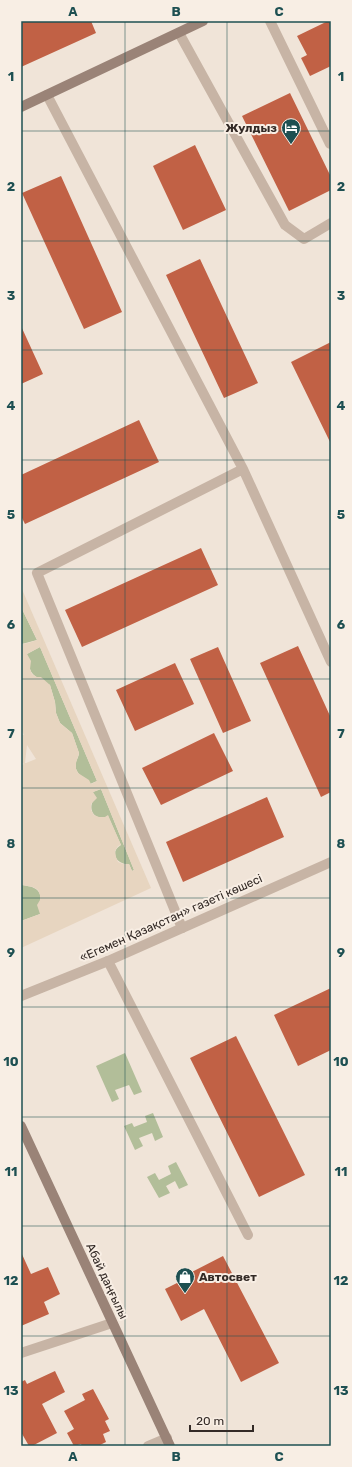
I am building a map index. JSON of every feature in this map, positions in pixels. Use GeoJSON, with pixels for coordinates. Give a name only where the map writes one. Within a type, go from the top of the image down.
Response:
{"type":"FeatureCollection","features":[{"type":"Feature","properties":{"kind":"street"},"geometry":{"type":"LineString","coordinates":[[21,108],[203,21]]}},
{"type":"Feature","properties":{"kind":"street"},"geometry":{"type":"LineString","coordinates":[[270,21],[326,137],[331,144]]}},
{"type":"Feature","properties":{"kind":"street"},"geometry":{"type":"LineString","coordinates":[[178,33],[285,225],[304,239],[331,223]]}},
{"type":"Feature","properties":{"kind":"street"},"geometry":{"type":"LineString","coordinates":[[48,95],[243,469],[331,662]]}},
{"type":"Feature","properties":{"kind":"street"},"geometry":{"type":"LineString","coordinates":[[182,928],[37,573],[243,469]]}},
{"type":"Feature","properties":{"kind":"street","name":"«Егемен Қазақстан» газеті көшесі"},"geometry":{"type":"LineString","coordinates":[[21,996],[108,961],[331,862]]}},
{"type":"Feature","properties":{"kind":"street"},"geometry":{"type":"LineString","coordinates":[[108,961],[248,1235]]}},
{"type":"Feature","properties":{"kind":"street","name":"Абай даңғылы"},"geometry":{"type":"LineString","coordinates":[[21,1126],[169,1442]]}},
{"type":"Feature","properties":{"kind":"street"},"geometry":{"type":"LineString","coordinates":[[21,1353],[112,1323]]}},
{"type":"Feature","properties":{"kind":"street"},"geometry":{"type":"LineString","coordinates":[[148,1446],[169,1442]]}},
{"type":"Feature","properties":{"kind":"green space"},"geometry":{"type":"Polygon","coordinates":[[[21,607],[37,640],[22,644],[21,644],[21,607]]]}},
{"type":"Feature","properties":{"kind":"green space"},"geometry":{"type":"Polygon","coordinates":[[[40,647],[97,781],[90,784],[76,769],[75,766],[79,753],[72,733],[60,723],[56,713],[55,702],[50,685],[36,677],[31,672],[29,667],[27,654],[40,647]]]}},
{"type":"Feature","properties":{"kind":"green space"},"geometry":{"type":"Polygon","coordinates":[[[101,789],[134,870],[132,871],[129,864],[125,864],[116,858],[115,854],[117,848],[121,845],[108,816],[99,817],[92,811],[91,807],[94,799],[93,792],[101,789]]]}},
{"type":"Feature","properties":{"kind":"green space"},"geometry":{"type":"Polygon","coordinates":[[[21,884],[37,890],[41,900],[40,914],[21,921],[21,884]]]}},
{"type":"Feature","properties":{"kind":"green space"},"geometry":{"type":"Polygon","coordinates":[[[125,1053],[142,1092],[134,1095],[129,1085],[115,1090],[119,1099],[112,1102],[96,1066],[125,1053]]]}},
{"type":"Feature","properties":{"kind":"green space"},"geometry":{"type":"Polygon","coordinates":[[[153,1113],[163,1137],[155,1141],[152,1133],[139,1138],[143,1146],[135,1150],[124,1126],[132,1123],[134,1127],[147,1122],[145,1116],[153,1113]]]}},
{"type":"Feature","properties":{"kind":"green space"},"geometry":{"type":"Polygon","coordinates":[[[176,1162],[188,1185],[179,1189],[175,1181],[166,1186],[170,1193],[159,1198],[147,1177],[155,1173],[159,1180],[171,1174],[168,1166],[176,1162]]]}},
{"type":"Feature","properties":{"kind":"shaded area"},"geometry":{"type":"Polygon","coordinates":[[[21,587],[151,888],[21,948],[21,921],[40,914],[37,905],[40,900],[40,895],[38,890],[33,887],[21,884],[21,765],[24,764],[21,762],[21,734],[24,735],[21,729],[21,644],[37,640],[21,607],[21,587]],[[40,647],[27,654],[31,661],[30,669],[32,674],[37,677],[41,677],[50,685],[55,702],[56,713],[60,723],[72,733],[79,753],[76,769],[78,773],[89,780],[91,784],[97,781],[40,647]],[[27,745],[25,763],[36,759],[27,745]],[[101,789],[93,792],[97,798],[91,804],[91,810],[94,815],[99,817],[105,817],[108,815],[121,845],[118,846],[115,851],[118,862],[129,864],[132,871],[134,870],[101,789]]]}},
{"type":"Feature","properties":{"kind":"building"},"geometry":{"type":"Polygon","coordinates":[[[21,21],[91,21],[96,33],[21,67],[21,21]]]}},
{"type":"Feature","properties":{"kind":"building"},"geometry":{"type":"Polygon","coordinates":[[[328,21],[331,21],[331,66],[310,76],[301,58],[307,55],[297,36],[328,21]]]}},
{"type":"Feature","properties":{"kind":"building"},"geometry":{"type":"Polygon","coordinates":[[[290,93],[331,177],[331,190],[289,211],[242,116],[290,93]]]}},
{"type":"Feature","properties":{"kind":"building"},"geometry":{"type":"Polygon","coordinates":[[[195,145],[226,210],[183,230],[153,166],[195,145]]]}},
{"type":"Feature","properties":{"kind":"building"},"geometry":{"type":"Polygon","coordinates":[[[61,176],[122,312],[84,329],[22,193],[61,176]]]}},
{"type":"Feature","properties":{"kind":"building"},"geometry":{"type":"Polygon","coordinates":[[[200,259],[258,383],[224,398],[166,275],[200,259]]]}},
{"type":"Feature","properties":{"kind":"building"},"geometry":{"type":"Polygon","coordinates":[[[21,326],[43,374],[21,384],[21,326]]]}},
{"type":"Feature","properties":{"kind":"building"},"geometry":{"type":"Polygon","coordinates":[[[331,342],[331,444],[291,362],[331,342]]]}},
{"type":"Feature","properties":{"kind":"building"},"geometry":{"type":"Polygon","coordinates":[[[139,420],[159,462],[25,524],[21,516],[21,475],[139,420]]]}},
{"type":"Feature","properties":{"kind":"building"},"geometry":{"type":"Polygon","coordinates":[[[201,548],[218,585],[82,647],[65,610],[201,548]]]}},
{"type":"Feature","properties":{"kind":"building"},"geometry":{"type":"Polygon","coordinates":[[[298,646],[331,718],[331,792],[321,797],[260,663],[298,646]]]}},
{"type":"Feature","properties":{"kind":"building"},"geometry":{"type":"Polygon","coordinates":[[[218,647],[251,721],[223,733],[190,659],[218,647]]]}},
{"type":"Feature","properties":{"kind":"building"},"geometry":{"type":"Polygon","coordinates":[[[175,663],[194,704],[135,731],[116,690],[175,663]]]}},
{"type":"Feature","properties":{"kind":"building"},"geometry":{"type":"Polygon","coordinates":[[[214,733],[233,771],[161,805],[142,768],[214,733]]]}},
{"type":"Feature","properties":{"kind":"building"},"geometry":{"type":"Polygon","coordinates":[[[267,797],[284,837],[183,882],[166,842],[267,797]]]}},
{"type":"Feature","properties":{"kind":"building"},"geometry":{"type":"Polygon","coordinates":[[[331,988],[331,1050],[298,1066],[274,1015],[331,988]]]}},
{"type":"Feature","properties":{"kind":"building"},"geometry":{"type":"Polygon","coordinates":[[[236,1036],[305,1175],[259,1197],[190,1058],[236,1036]]]}},
{"type":"Feature","properties":{"kind":"building"},"geometry":{"type":"Polygon","coordinates":[[[21,1252],[31,1274],[48,1267],[60,1294],[44,1302],[49,1314],[21,1326],[21,1252]]]}},
{"type":"Feature","properties":{"kind":"building"},"geometry":{"type":"Polygon","coordinates":[[[223,1256],[279,1363],[241,1382],[204,1309],[181,1321],[165,1289],[187,1278],[186,1275],[223,1256]]]}},
{"type":"Feature","properties":{"kind":"building"},"geometry":{"type":"Polygon","coordinates":[[[55,1371],[65,1392],[42,1404],[57,1433],[32,1446],[29,1446],[21,1432],[21,1382],[25,1380],[27,1384],[55,1371]]]}},
{"type":"Feature","properties":{"kind":"building"},"geometry":{"type":"Polygon","coordinates":[[[93,1389],[109,1419],[105,1421],[110,1431],[103,1434],[106,1442],[98,1446],[82,1446],[81,1444],[74,1446],[67,1433],[74,1429],[64,1411],[85,1400],[82,1394],[93,1389]]]}},
{"type":"Feature","properties":{"kind":"place","name":"Жулдыз"},"geometry":{"type":"Point","coordinates":[291,145]}},
{"type":"Feature","properties":{"kind":"place","name":"Автосвет"},"geometry":{"type":"Point","coordinates":[185,1294]}}]}
